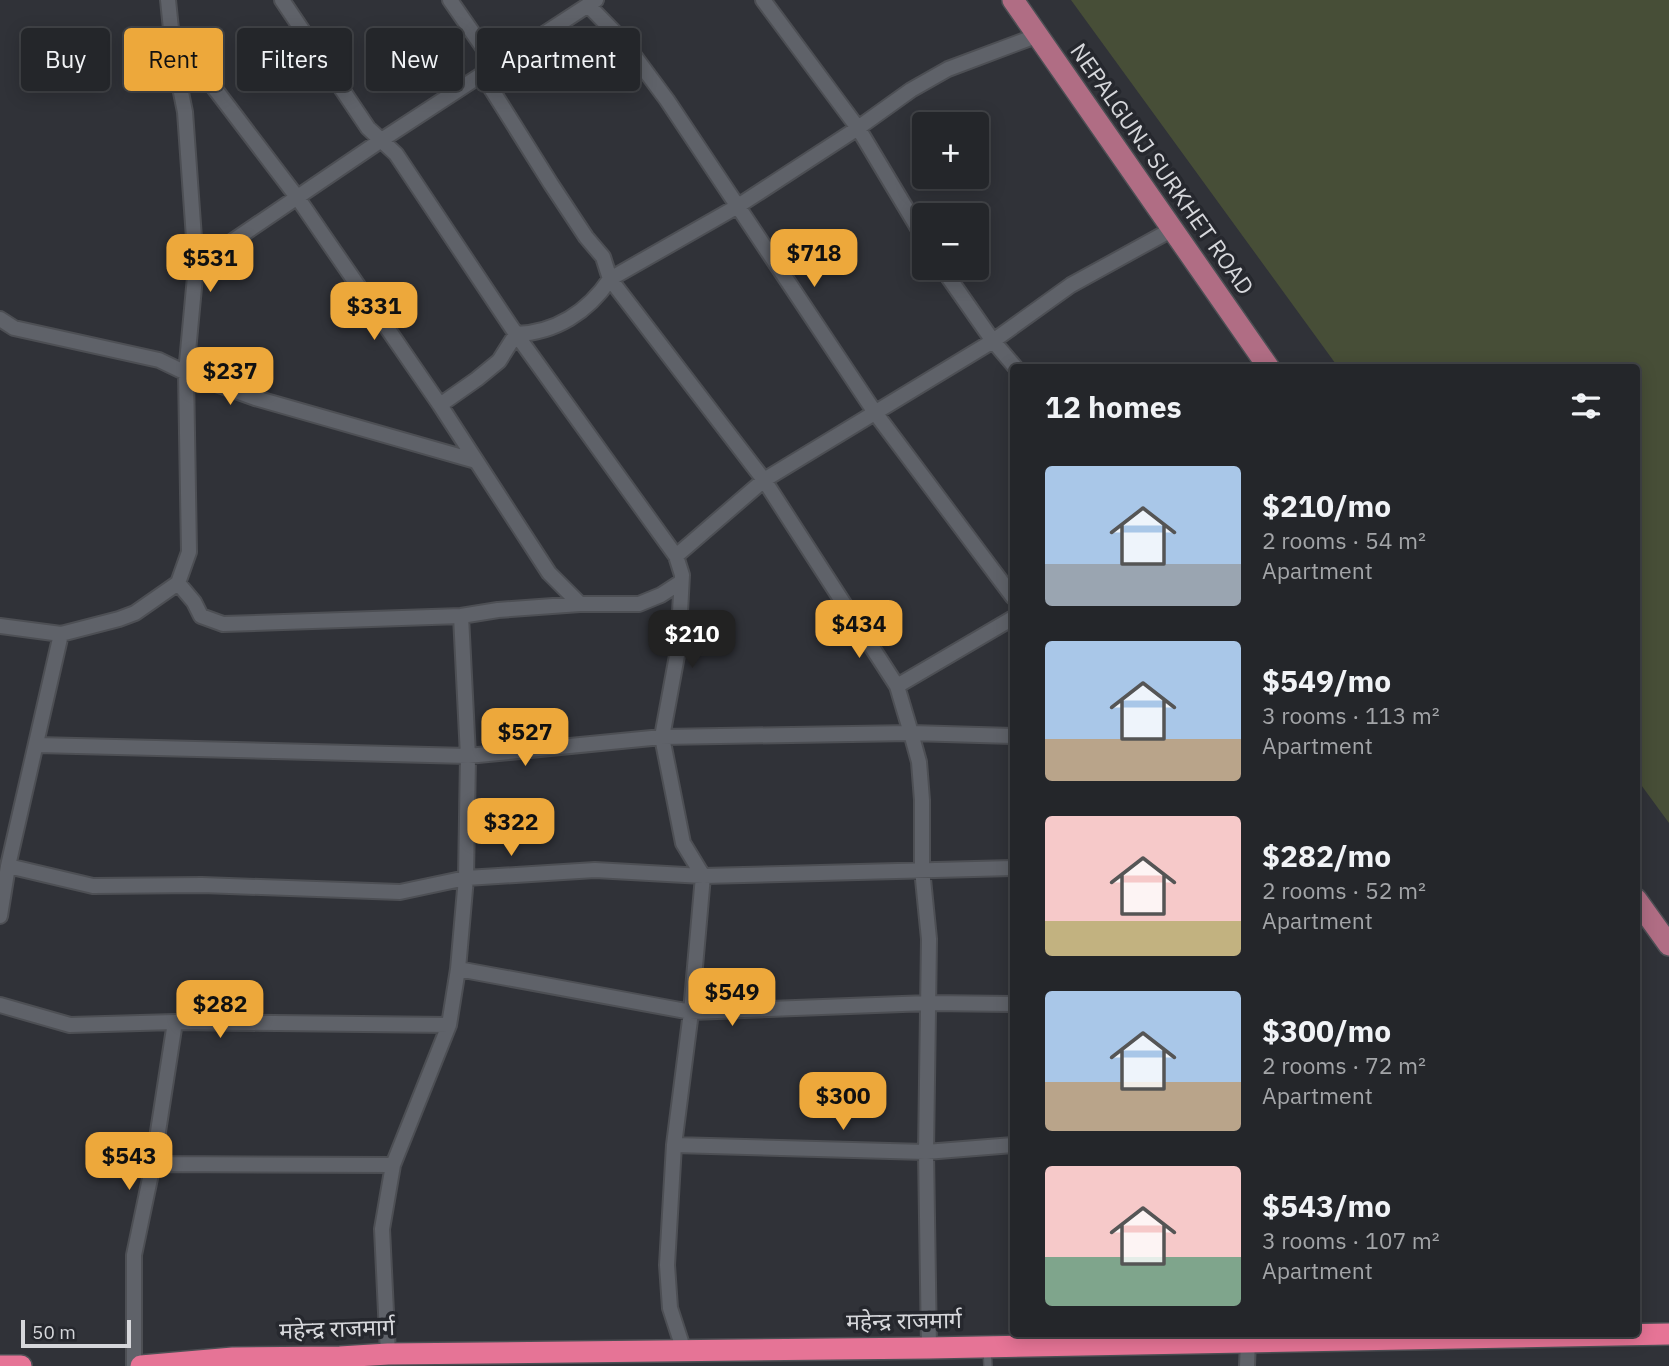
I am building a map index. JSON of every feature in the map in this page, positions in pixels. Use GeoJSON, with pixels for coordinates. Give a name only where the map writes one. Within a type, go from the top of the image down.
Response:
{"type":"FeatureCollection","features":[{"type":"Feature","properties":{"kind":"highway","name":"महेन्द्र राजमार्ग"},"geometry":{"type":"LineString","coordinates":[[1640,1334],[1669,1334]]}},
{"type":"Feature","properties":{"kind":"highway","name":"महेन्द्र राजमार्ग"},"geometry":{"type":"LineString","coordinates":[[141,1366],[388,1353],[929,1348],[987,1356],[1167,1338],[1248,1340],[1365,1337]]}},
{"type":"Feature","properties":{"kind":"highway"},"geometry":{"type":"LineString","coordinates":[[0,1366],[21,1366]]}},
{"type":"Feature","properties":{"kind":"main road","name":"NEPALGUNJ SURKHET ROAD"},"geometry":{"type":"LineString","coordinates":[[1013,0],[1266,364]]}},
{"type":"Feature","properties":{"kind":"main road"},"geometry":{"type":"LineString","coordinates":[[1640,905],[1669,945]]}},
{"type":"Feature","properties":{"kind":"street"},"geometry":{"type":"LineString","coordinates":[[168,0],[171,28]]}},
{"type":"Feature","properties":{"kind":"street"},"geometry":{"type":"LineString","coordinates":[[282,0],[368,128],[383,139],[396,154],[516,334],[676,556],[682,575],[678,650],[662,737],[683,843],[702,876],[691,1012],[674,1145],[667,1265],[670,1308],[684,1351]]}},
{"type":"Feature","properties":{"kind":"street"},"geometry":{"type":"LineString","coordinates":[[450,0],[477,39]]}},
{"type":"Feature","properties":{"kind":"street"},"geometry":{"type":"LineString","coordinates":[[763,0],[858,128],[912,218]]}},
{"type":"Feature","properties":{"kind":"street"},"geometry":{"type":"LineString","coordinates":[[553,28],[592,3],[624,41],[667,100],[876,414],[1010,593]]}},
{"type":"Feature","properties":{"kind":"street"},"geometry":{"type":"LineString","coordinates":[[516,334],[535,334],[580,312],[598,297],[610,279],[738,206],[911,90],[948,69],[1036,36]]}},
{"type":"Feature","properties":{"kind":"street"},"geometry":{"type":"LineString","coordinates":[[195,266],[477,77]]}},
{"type":"Feature","properties":{"kind":"street"},"geometry":{"type":"LineString","coordinates":[[0,626],[61,634],[119,619],[135,612],[178,583],[189,552],[186,373],[195,266],[185,112],[181,91]]}},
{"type":"Feature","properties":{"kind":"street"},"geometry":{"type":"LineString","coordinates":[[217,91],[297,197],[401,352],[440,405],[549,573],[580,604]]}},
{"type":"Feature","properties":{"kind":"street"},"geometry":{"type":"LineString","coordinates":[[493,91],[586,237],[603,257],[610,279],[764,480],[897,687],[919,762],[922,869],[929,939],[926,1152],[929,1348]]}},
{"type":"Feature","properties":{"kind":"street"},"geometry":{"type":"LineString","coordinates":[[676,556],[764,480],[993,341],[1072,285],[1171,230]]}},
{"type":"Feature","properties":{"kind":"street"},"geometry":{"type":"LineString","coordinates":[[951,280],[993,341],[1013,364]]}},
{"type":"Feature","properties":{"kind":"street"},"geometry":{"type":"LineString","coordinates":[[0,320],[14,328],[159,360],[186,373],[255,398],[476,461]]}},
{"type":"Feature","properties":{"kind":"street"},"geometry":{"type":"LineString","coordinates":[[440,405],[499,361],[516,334]]}},
{"type":"Feature","properties":{"kind":"street"},"geometry":{"type":"LineString","coordinates":[[178,583],[194,602],[201,616],[223,624],[461,616],[498,610],[580,604],[639,604],[661,595],[681,582]]}},
{"type":"Feature","properties":{"kind":"street"},"geometry":{"type":"LineString","coordinates":[[388,1353],[382,1229],[393,1165],[449,1025],[458,969],[466,878],[468,756],[461,616]]}},
{"type":"Feature","properties":{"kind":"street"},"geometry":{"type":"LineString","coordinates":[[897,687],[1010,620]]}},
{"type":"Feature","properties":{"kind":"street"},"geometry":{"type":"LineString","coordinates":[[0,916],[8,866],[61,634]]}},
{"type":"Feature","properties":{"kind":"street"},"geometry":{"type":"LineString","coordinates":[[37,745],[468,756],[662,737],[911,733],[1010,736]]}},
{"type":"Feature","properties":{"kind":"street"},"geometry":{"type":"LineString","coordinates":[[8,866],[93,886],[202,885],[400,892],[466,878],[596,870],[702,876],[1010,868]]}},
{"type":"Feature","properties":{"kind":"street"},"geometry":{"type":"LineString","coordinates":[[458,969],[691,1012],[929,1003],[1010,1004]]}},
{"type":"Feature","properties":{"kind":"street"},"geometry":{"type":"LineString","coordinates":[[0,1005],[70,1025],[175,1022],[449,1025]]}},
{"type":"Feature","properties":{"kind":"street"},"geometry":{"type":"LineString","coordinates":[[134,1366],[134,1255],[153,1164],[175,1022]]}},
{"type":"Feature","properties":{"kind":"street"},"geometry":{"type":"LineString","coordinates":[[674,1145],[926,1152],[1010,1145]]}},
{"type":"Feature","properties":{"kind":"street"},"geometry":{"type":"LineString","coordinates":[[153,1164],[393,1165]]}},
{"type":"Feature","properties":{"kind":"street"},"geometry":{"type":"LineString","coordinates":[[1247,1366],[1248,1340]]}},
{"type":"Feature","properties":{"kind":"green space"},"geometry":{"type":"Polygon","coordinates":[[[1071,0],[1669,0],[1669,823],[1640,783],[1640,364],[1336,364],[1071,0]]]}}]}
